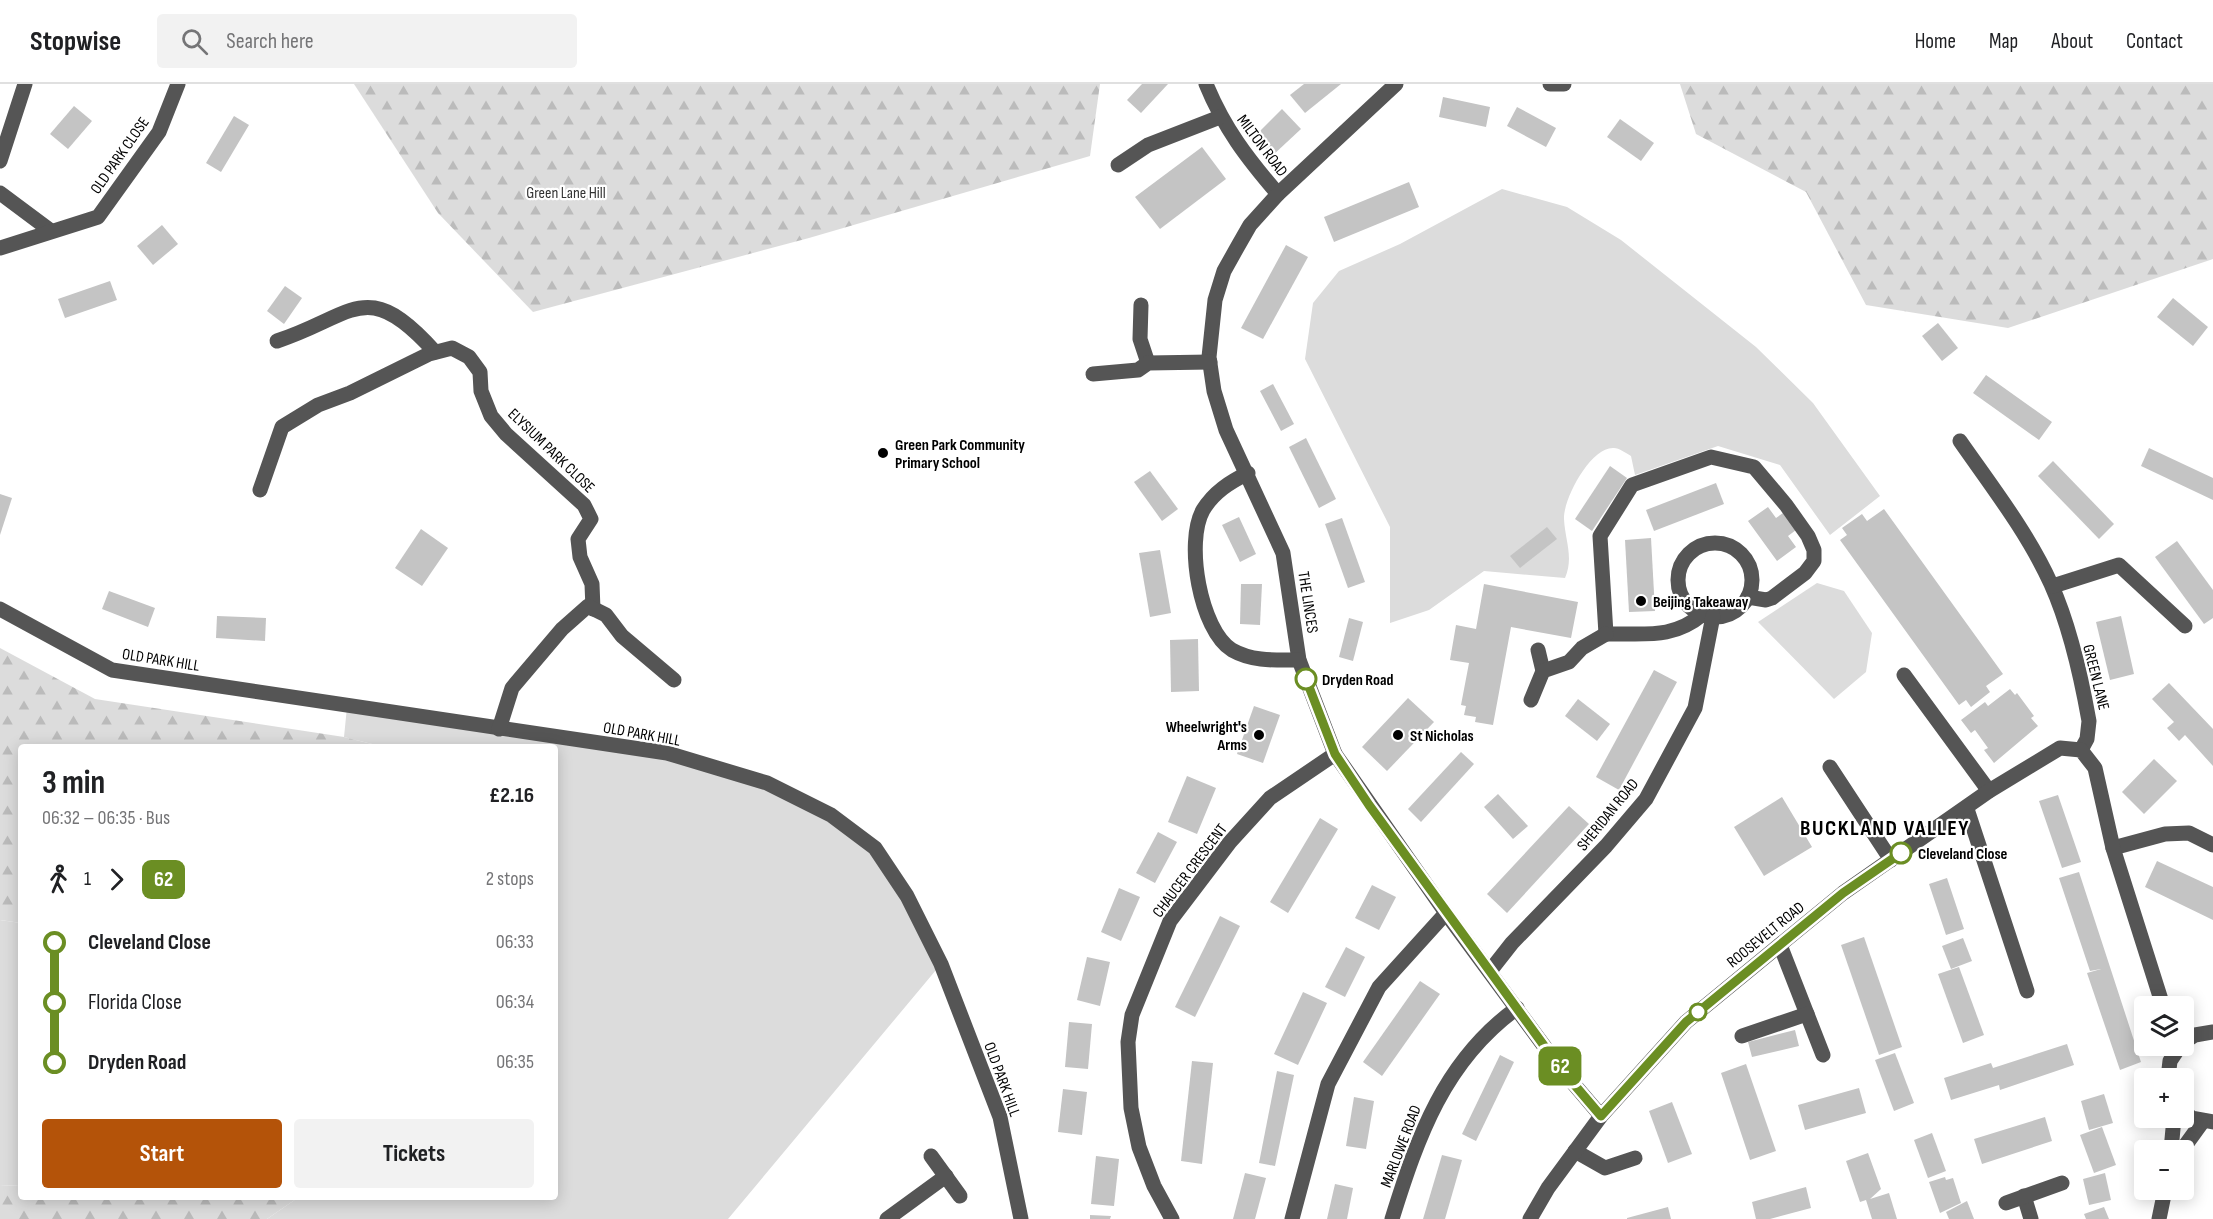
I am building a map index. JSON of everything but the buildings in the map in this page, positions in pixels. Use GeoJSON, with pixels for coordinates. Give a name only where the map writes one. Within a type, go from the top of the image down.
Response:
{"type":"FeatureCollection","features":[{"type":"Feature","properties":{"kind":"street"},"geometry":{"type":"LineString","coordinates":[[0,161],[25,84]]}},
{"type":"Feature","properties":{"kind":"street","name":"OLD PARK CLOSE"},"geometry":{"type":"LineString","coordinates":[[0,248],[98,217],[159,132],[178,84]]}},
{"type":"Feature","properties":{"kind":"street","name":"MILTON ROAD"},"geometry":{"type":"LineString","coordinates":[[1206,84],[1220,117],[1236,143],[1278,194]]}},
{"type":"Feature","properties":{"kind":"street","name":"THE LINCES"},"geometry":{"type":"LineString","coordinates":[[1396,84],[1278,194],[1250,225],[1224,271],[1215,300],[1210,362],[1214,391],[1226,430],[1248,473],[1283,553],[1299,660],[1335,754],[1446,913],[1561,1069],[1601,1116]]}},
{"type":"Feature","properties":{"kind":"street"},"geometry":{"type":"LineString","coordinates":[[1550,84],[1564,84]]}},
{"type":"Feature","properties":{"kind":"street"},"geometry":{"type":"LineString","coordinates":[[1118,165],[1148,145],[1220,117]]}},
{"type":"Feature","properties":{"kind":"street"},"geometry":{"type":"LineString","coordinates":[[0,193],[51,231]]}},
{"type":"Feature","properties":{"kind":"street"},"geometry":{"type":"LineString","coordinates":[[1142,305],[1140,339],[1148,363]]}},
{"type":"Feature","properties":{"kind":"street"},"geometry":{"type":"LineString","coordinates":[[277,341],[354,307],[375,307],[394,314],[413,327],[435,352]]}},
{"type":"Feature","properties":{"kind":"street","name":"ELYSIUM PARK CLOSE"},"geometry":{"type":"LineString","coordinates":[[260,490],[282,427],[302,415],[435,352],[452,348],[469,357],[480,372],[481,391],[491,417],[506,434],[584,505],[591,519],[578,539],[580,557],[592,584],[594,609]]}},
{"type":"Feature","properties":{"kind":"street"},"geometry":{"type":"LineString","coordinates":[[1093,374],[1138,370],[1148,363],[1210,362]]}},
{"type":"Feature","properties":{"kind":"street","name":"GREEN LANE"},"geometry":{"type":"LineString","coordinates":[[1960,441],[1997,493],[2052,586],[2063,615],[2090,721],[2087,739],[2081,750]]}},
{"type":"Feature","properties":{"kind":"street"},"geometry":{"type":"LineString","coordinates":[[1606,634],[1600,536],[1632,485],[1711,457],[1754,467],[1796,517],[1814,550],[1814,561],[1790,585],[1766,600],[1748,597]]}},
{"type":"Feature","properties":{"kind":"street"},"geometry":{"type":"LineString","coordinates":[[1248,473],[1226,484],[1202,512],[1197,535],[1196,564],[1201,592],[1209,621],[1218,638],[1233,650],[1259,660],[1299,660]]}},
{"type":"Feature","properties":{"kind":"street"},"geometry":{"type":"LineString","coordinates":[[1542,670],[1569,662],[1582,648],[1606,634],[1656,634],[1680,630],[1708,615],[1733,612],[1748,597],[1752,577],[1750,567],[1737,550],[1718,543],[1697,548],[1683,562],[1678,583],[1686,602],[1708,615]]}},
{"type":"Feature","properties":{"kind":"street"},"geometry":{"type":"LineString","coordinates":[[2052,586],[2119,565],[2185,626]]}},
{"type":"Feature","properties":{"kind":"street"},"geometry":{"type":"LineString","coordinates":[[500,729],[512,688],[562,629],[588,606],[606,615],[622,636],[674,680]]}},
{"type":"Feature","properties":{"kind":"street","name":"OLD PARK HILL"},"geometry":{"type":"LineString","coordinates":[[0,609],[112,670],[667,753],[767,783],[831,815],[874,848],[907,896],[941,964],[1000,1117],[1021,1219]]}},
{"type":"Feature","properties":{"kind":"street","name":"SHERIDAN ROAD"},"geometry":{"type":"LineString","coordinates":[[1490,971],[1512,944],[1606,846],[1646,799],[1695,708],[1708,615]]}},
{"type":"Feature","properties":{"kind":"street"},"geometry":{"type":"LineString","coordinates":[[1531,700],[1542,670],[1538,650]]}},
{"type":"Feature","properties":{"kind":"street"},"geometry":{"type":"LineString","coordinates":[[1904,675],[1989,791]]}},
{"type":"Feature","properties":{"kind":"street","name":"ROOSEVELT ROAD"},"geometry":{"type":"LineString","coordinates":[[1530,1219],[1601,1116],[1686,1022],[1843,893],[1967,809],[1989,791],[2060,748],[2081,750]]}},
{"type":"Feature","properties":{"kind":"street"},"geometry":{"type":"LineString","coordinates":[[2081,750],[2095,768],[2113,848],[2160,996]]}},
{"type":"Feature","properties":{"kind":"street","name":"CHAUCER CRESCENT"},"geometry":{"type":"LineString","coordinates":[[1172,1219],[1154,1186],[1139,1147],[1131,1108],[1128,1042],[1132,1015],[1170,921],[1230,842],[1270,798],[1335,754]]}},
{"type":"Feature","properties":{"kind":"street"},"geometry":{"type":"LineString","coordinates":[[1830,767],[1891,860]]}},
{"type":"Feature","properties":{"kind":"street"},"geometry":{"type":"LineString","coordinates":[[1967,809],[2027,991]]}},
{"type":"Feature","properties":{"kind":"street"},"geometry":{"type":"LineString","coordinates":[[2113,848],[2164,834],[2189,833],[2213,845]]}},
{"type":"Feature","properties":{"kind":"street"},"geometry":{"type":"LineString","coordinates":[[1292,1219],[1328,1084],[1378,987],[1446,913]]}},
{"type":"Feature","properties":{"kind":"street"},"geometry":{"type":"LineString","coordinates":[[1779,945],[1823,1055]]}},
{"type":"Feature","properties":{"kind":"street","name":"MARLOWE ROAD"},"geometry":{"type":"LineString","coordinates":[[1392,1219],[1426,1120],[1458,1065],[1494,1025],[1517,1008]]}},
{"type":"Feature","properties":{"kind":"street"},"geometry":{"type":"LineString","coordinates":[[1742,1036],[1807,1014]]}},
{"type":"Feature","properties":{"kind":"street"},"geometry":{"type":"LineString","coordinates":[[2194,1036],[2213,1032]]}},
{"type":"Feature","properties":{"kind":"street"},"geometry":{"type":"LineString","coordinates":[[2191,1140],[2208,1121]]}},
{"type":"Feature","properties":{"kind":"street"},"geometry":{"type":"LineString","coordinates":[[1575,1151],[1605,1168],[1635,1158]]}},
{"type":"Feature","properties":{"kind":"street"},"geometry":{"type":"LineString","coordinates":[[931,1156],[960,1196]]}},
{"type":"Feature","properties":{"kind":"street"},"geometry":{"type":"LineString","coordinates":[[886,1219],[946,1176]]}},
{"type":"Feature","properties":{"kind":"street"},"geometry":{"type":"LineString","coordinates":[[2006,1203],[2062,1183]]}},
{"type":"Feature","properties":{"kind":"street"},"geometry":{"type":"LineString","coordinates":[[2024,1196],[2031,1219]]}},
{"type":"Feature","properties":{"kind":"street"},"geometry":{"type":"LineString","coordinates":[[2159,1219],[2163,1200]]}},
{"type":"Feature","properties":{"kind":"green space","name":"Green Lane Hill"},"geometry":{"type":"Polygon","coordinates":[[[354,84],[1100,84],[1090,156],[809,238],[533,312],[438,213],[354,84]]]}},
{"type":"Feature","properties":{"kind":"green space"},"geometry":{"type":"Polygon","coordinates":[[[1680,84],[2213,84],[2213,259],[2008,328],[1866,305],[1806,192],[1696,134],[1680,84]]]}},
{"type":"Feature","properties":{"kind":"green space"},"geometry":{"type":"Polygon","coordinates":[[[1502,189],[1567,207],[1621,240],[1756,347],[1813,403],[1880,496],[1830,535],[1780,465],[1718,446],[1635,475],[1631,456],[1616,448],[1605,450],[1596,455],[1588,464],[1568,499],[1564,519],[1569,563],[1565,578],[1484,571],[1429,610],[1390,623],[1390,527],[1305,359],[1313,303],[1339,271],[1400,244],[1502,189]]]}},
{"type":"Feature","properties":{"kind":"green space"},"geometry":{"type":"Polygon","coordinates":[[[1817,583],[1844,591],[1872,633],[1866,672],[1834,699],[1758,622],[1817,583]]]}},
{"type":"Feature","properties":{"kind":"green space"},"geometry":{"type":"Polygon","coordinates":[[[0,648],[95,699],[344,737],[372,744],[18,744],[18,923],[0,920],[0,648]]]}},
{"type":"Feature","properties":{"kind":"green space"},"geometry":{"type":"Polygon","coordinates":[[[347,707],[667,753],[767,783],[875,848],[941,964],[728,1219],[267,1219],[295,1200],[558,1200],[558,744],[372,744],[344,737],[347,707]]]}},
{"type":"Feature","properties":{"kind":"green space"},"geometry":{"type":"Polygon","coordinates":[[[0,920],[18,923],[18,1186],[0,1185],[0,920]]]}},
{"type":"Feature","properties":{"kind":"green space"},"geometry":{"type":"Polygon","coordinates":[[[0,1185],[18,1186],[18,1200],[295,1200],[267,1219],[0,1219],[0,1185]]]}},
{"type":"Feature","properties":{"kind":"bus line","name":"62"},"geometry":{"type":"LineString","coordinates":[[1306,679],[1335,754],[1380,822],[1561,1069],[1601,1116],[1686,1022],[1843,893],[1901,853]]}},
{"type":"Feature","properties":{"kind":"place","name":"Green Park Community Primary School"},"geometry":{"type":"Point","coordinates":[883,453]}},
{"type":"Feature","properties":{"kind":"place","name":"Beijing Takeaway"},"geometry":{"type":"Point","coordinates":[1641,601]}},
{"type":"Feature","properties":{"kind":"place","name":"Dryden Road"},"geometry":{"type":"Point","coordinates":[1306,679]}},
{"type":"Feature","properties":{"kind":"place","name":"Wheelwright's Arms"},"geometry":{"type":"Point","coordinates":[1259,735]}},
{"type":"Feature","properties":{"kind":"place","name":"St Nicholas"},"geometry":{"type":"Point","coordinates":[1398,735]}},
{"type":"Feature","properties":{"kind":"place","name":"Cleveland Close"},"geometry":{"type":"Point","coordinates":[1901,853]}},
{"type":"Feature","properties":{"kind":"district","name":"BUCKLAND VALLEY"},"geometry":{"type":"Point","coordinates":[1885,827]}}]}
